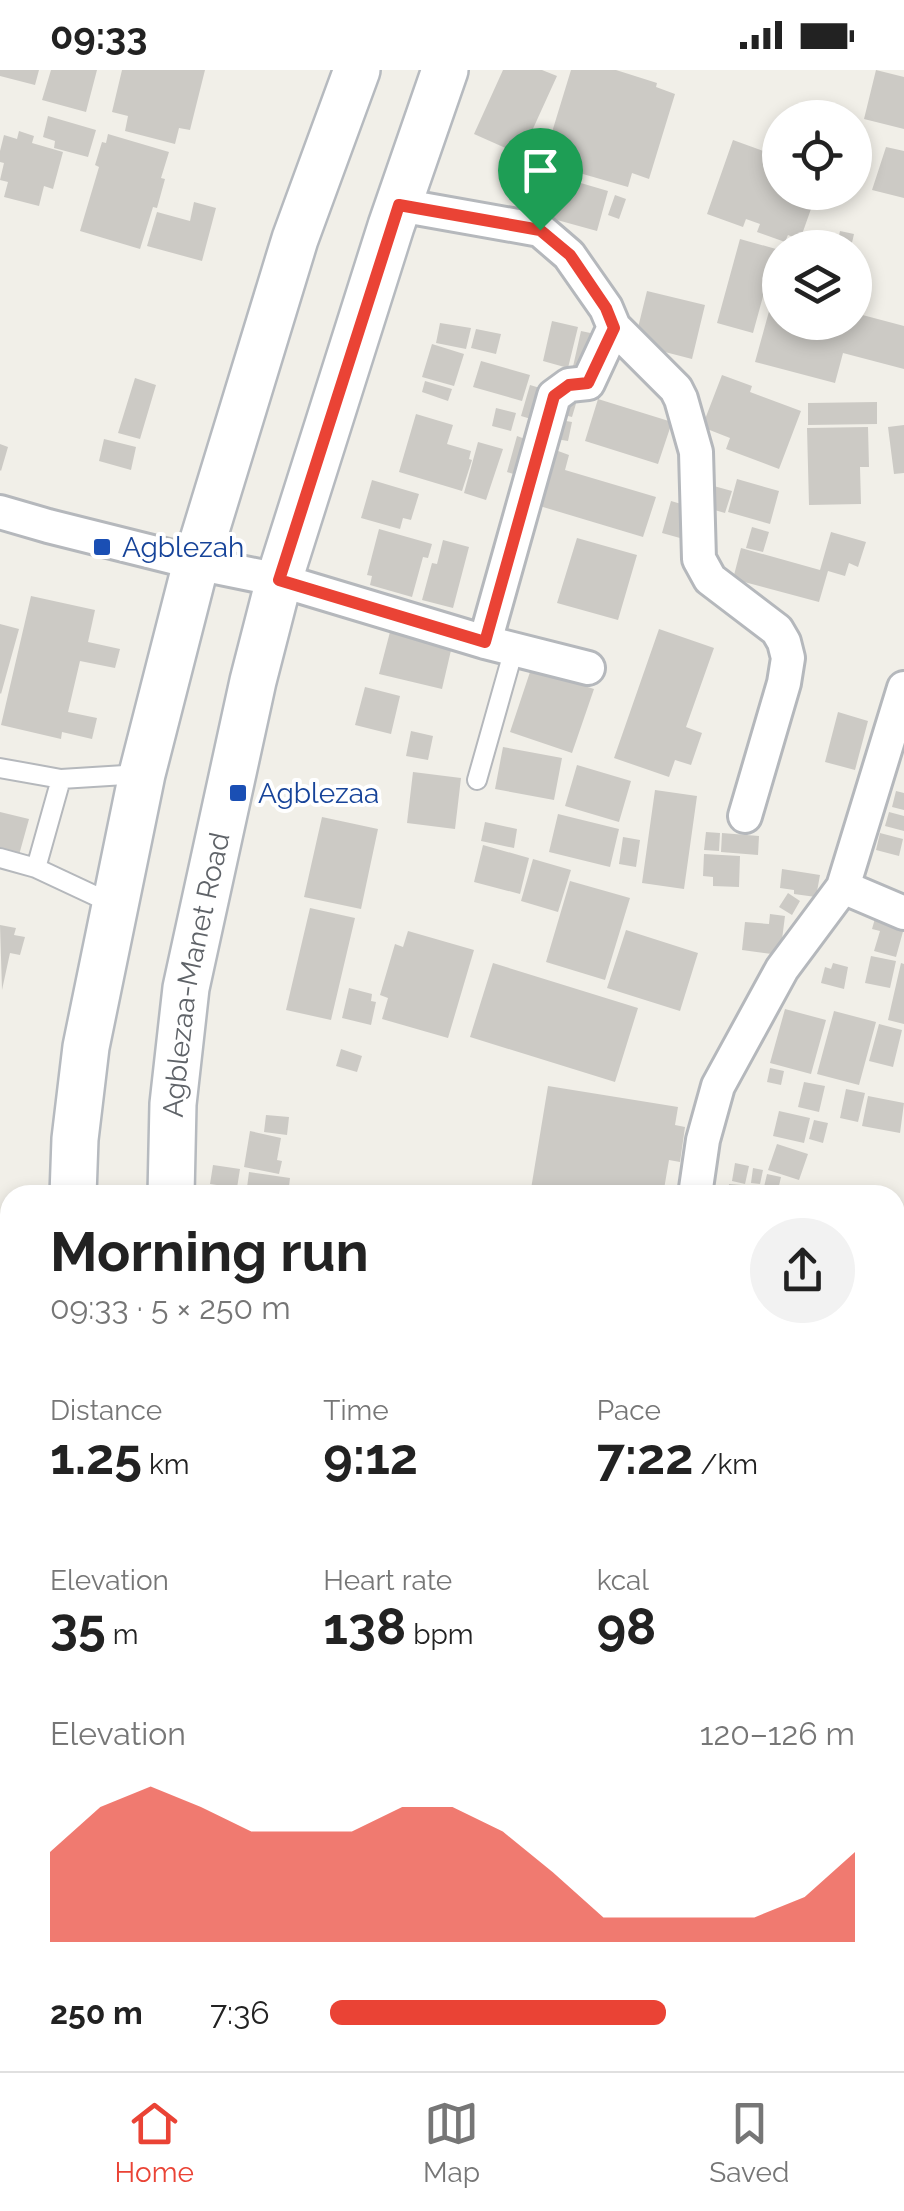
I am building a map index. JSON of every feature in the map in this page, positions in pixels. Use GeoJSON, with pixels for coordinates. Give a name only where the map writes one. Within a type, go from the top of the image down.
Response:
{"type":"FeatureCollection","features":[{"type":"Feature","properties":{"kind":"main road"},"geometry":{"type":"LineString","coordinates":[[73,1185],[86,1047],[142,774],[196,563],[295,239],[357,70]]}},
{"type":"Feature","properties":{"kind":"main road","name":"Agblezaa-Manet Road"},"geometry":{"type":"LineString","coordinates":[[171,1185],[173,1104],[186,988],[253,681],[279,580],[445,70]]}},
{"type":"Feature","properties":{"kind":"street"},"geometry":{"type":"LineString","coordinates":[[399,205],[540,230],[570,255],[606,308],[614,328],[676,389],[696,452],[699,558],[710,579],[778,630],[788,658],[745,816]]}},
{"type":"Feature","properties":{"kind":"street"},"geometry":{"type":"LineString","coordinates":[[500,645],[554,396],[569,385],[588,383],[614,328]]}},
{"type":"Feature","properties":{"kind":"street"},"geometry":{"type":"LineString","coordinates":[[0,512],[196,563],[279,580],[588,668]]}},
{"type":"Feature","properties":{"kind":"street"},"geometry":{"type":"LineString","coordinates":[[696,1185],[718,1086],[782,969],[843,887],[904,688]]}},
{"type":"Feature","properties":{"kind":"street"},"geometry":{"type":"LineString","coordinates":[[843,887],[904,914]]}},
{"type":"Feature","properties":{"kind":"lane"},"geometry":{"type":"LineString","coordinates":[[477,780],[500,645]]}},
{"type":"Feature","properties":{"kind":"lane"},"geometry":{"type":"LineString","coordinates":[[0,768],[61,779],[142,774]]}},
{"type":"Feature","properties":{"kind":"lane"},"geometry":{"type":"LineString","coordinates":[[36,868],[61,779]]}},
{"type":"Feature","properties":{"kind":"lane"},"geometry":{"type":"LineString","coordinates":[[0,858],[36,868],[116,905]]}},
{"type":"Feature","properties":{"kind":"building"},"geometry":{"type":"Polygon","coordinates":[[[0,70],[39,70],[35,85],[0,76],[0,70]]]}},
{"type":"Feature","properties":{"kind":"building"},"geometry":{"type":"Polygon","coordinates":[[[51,70],[97,70],[86,112],[42,100],[51,70]]]}},
{"type":"Feature","properties":{"kind":"building"},"geometry":{"type":"Polygon","coordinates":[[[122,70],[205,70],[190,130],[179,128],[175,144],[125,131],[128,116],[112,112],[122,70]]]}},
{"type":"Feature","properties":{"kind":"building"},"geometry":{"type":"Polygon","coordinates":[[[503,70],[542,70],[557,76],[521,155],[474,134],[503,70]]]}},
{"type":"Feature","properties":{"kind":"building"},"geometry":{"type":"Polygon","coordinates":[[[571,70],[616,70],[657,83],[656,87],[675,94],[649,179],[632,173],[628,187],[569,170],[571,162],[545,155],[571,70]]]}},
{"type":"Feature","properties":{"kind":"building"},"geometry":{"type":"Polygon","coordinates":[[[876,70],[904,77],[904,129],[872,121],[872,100],[869,100],[876,70]]]}},
{"type":"Feature","properties":{"kind":"building"},"geometry":{"type":"Polygon","coordinates":[[[48,116],[96,130],[88,157],[54,148],[55,141],[43,137],[48,116]]]}},
{"type":"Feature","properties":{"kind":"building"},"geometry":{"type":"Polygon","coordinates":[[[19,131],[34,136],[32,143],[63,152],[53,189],[44,186],[39,206],[4,197],[8,182],[0,180],[4,163],[0,162],[0,151],[4,135],[17,139],[19,131]]]}},
{"type":"Feature","properties":{"kind":"building"},"geometry":{"type":"Polygon","coordinates":[[[108,134],[169,152],[157,208],[153,207],[140,249],[80,231],[99,167],[95,165],[108,134]]]}},
{"type":"Feature","properties":{"kind":"building"},"geometry":{"type":"Polygon","coordinates":[[[733,140],[762,150],[762,210],[811,210],[804,230],[762,230],[762,234],[757,232],[760,224],[746,219],[743,227],[707,214],[733,140]]]}},
{"type":"Feature","properties":{"kind":"building"},"geometry":{"type":"Polygon","coordinates":[[[886,147],[904,151],[904,198],[872,190],[886,147]]]}},
{"type":"Feature","properties":{"kind":"building"},"geometry":{"type":"Polygon","coordinates":[[[540,171],[608,191],[597,231],[528,212],[540,171]]]}},
{"type":"Feature","properties":{"kind":"building"},"geometry":{"type":"Polygon","coordinates":[[[615,195],[626,199],[619,219],[608,215],[615,195]]]}},
{"type":"Feature","properties":{"kind":"building"},"geometry":{"type":"Polygon","coordinates":[[[194,202],[216,208],[202,261],[147,246],[157,212],[190,221],[194,202]]]}},
{"type":"Feature","properties":{"kind":"building"},"geometry":{"type":"Polygon","coordinates":[[[740,239],[762,245],[762,300],[753,333],[717,323],[740,239]]]}},
{"type":"Feature","properties":{"kind":"building"},"geometry":{"type":"Polygon","coordinates":[[[647,291],[705,305],[692,359],[634,344],[647,291]]]}},
{"type":"Feature","properties":{"kind":"building"},"geometry":{"type":"Polygon","coordinates":[[[872,318],[904,326],[904,369],[843,353],[835,383],[755,362],[762,337],[762,340],[872,340],[872,318]]]}},
{"type":"Feature","properties":{"kind":"building"},"geometry":{"type":"Polygon","coordinates":[[[552,321],[578,327],[568,368],[543,361],[552,321]]]}},
{"type":"Feature","properties":{"kind":"building"},"geometry":{"type":"Polygon","coordinates":[[[440,323],[471,328],[466,349],[436,343],[440,323]]]}},
{"type":"Feature","properties":{"kind":"building"},"geometry":{"type":"Polygon","coordinates":[[[476,329],[501,334],[496,354],[471,348],[476,329]]]}},
{"type":"Feature","properties":{"kind":"building"},"geometry":{"type":"Polygon","coordinates":[[[581,331],[595,334],[586,374],[572,371],[581,331]]]}},
{"type":"Feature","properties":{"kind":"building"},"geometry":{"type":"Polygon","coordinates":[[[432,344],[464,354],[454,386],[422,377],[432,344]]]}},
{"type":"Feature","properties":{"kind":"building"},"geometry":{"type":"Polygon","coordinates":[[[481,361],[530,375],[522,401],[473,387],[481,361]]]}},
{"type":"Feature","properties":{"kind":"building"},"geometry":{"type":"Polygon","coordinates":[[[722,375],[752,386],[750,392],[801,411],[779,469],[726,449],[730,438],[702,427],[722,375]]]}},
{"type":"Feature","properties":{"kind":"building"},"geometry":{"type":"Polygon","coordinates":[[[135,378],[156,385],[140,439],[118,433],[135,378]]]}},
{"type":"Feature","properties":{"kind":"building"},"geometry":{"type":"Polygon","coordinates":[[[425,381],[452,389],[448,401],[422,392],[425,381]]]}},
{"type":"Feature","properties":{"kind":"building"},"geometry":{"type":"Polygon","coordinates":[[[530,385],[540,388],[531,419],[521,416],[530,385]]]}},
{"type":"Feature","properties":{"kind":"building"},"geometry":{"type":"Polygon","coordinates":[[[578,397],[572,417],[556,413],[578,397]]]}},
{"type":"Feature","properties":{"kind":"building"},"geometry":{"type":"Polygon","coordinates":[[[598,399],[672,422],[658,464],[585,441],[598,399]]]}},
{"type":"Feature","properties":{"kind":"building"},"geometry":{"type":"Polygon","coordinates":[[[877,402],[877,424],[808,425],[808,403],[877,402]]]}},
{"type":"Feature","properties":{"kind":"building"},"geometry":{"type":"Polygon","coordinates":[[[496,408],[516,413],[511,431],[492,426],[496,408]]]}},
{"type":"Feature","properties":{"kind":"building"},"geometry":{"type":"Polygon","coordinates":[[[416,414],[453,425],[447,444],[471,451],[462,491],[399,472],[416,414]]]}},
{"type":"Feature","properties":{"kind":"building"},"geometry":{"type":"Polygon","coordinates":[[[554,419],[572,422],[568,441],[550,438],[554,419]]]}},
{"type":"Feature","properties":{"kind":"building"},"geometry":{"type":"Polygon","coordinates":[[[904,425],[904,473],[894,474],[888,427],[904,425]]]}},
{"type":"Feature","properties":{"kind":"building"},"geometry":{"type":"Polygon","coordinates":[[[868,427],[869,467],[860,467],[861,504],[809,505],[807,428],[868,427]]]}},
{"type":"Feature","properties":{"kind":"building"},"geometry":{"type":"Polygon","coordinates":[[[517,436],[536,443],[526,478],[507,472],[517,436]]]}},
{"type":"Feature","properties":{"kind":"building"},"geometry":{"type":"Polygon","coordinates":[[[104,439],[136,447],[131,470],[99,461],[104,439]]]}},
{"type":"Feature","properties":{"kind":"building"},"geometry":{"type":"Polygon","coordinates":[[[478,442],[503,449],[486,500],[464,493],[478,442]]]}},
{"type":"Feature","properties":{"kind":"building"},"geometry":{"type":"Polygon","coordinates":[[[0,444],[8,447],[1,471],[0,470],[0,444]]]}},
{"type":"Feature","properties":{"kind":"building"},"geometry":{"type":"Polygon","coordinates":[[[550,448],[569,455],[565,470],[656,497],[643,537],[533,504],[550,448]]]}},
{"type":"Feature","properties":{"kind":"building"},"geometry":{"type":"Polygon","coordinates":[[[737,479],[779,491],[770,524],[728,512],[737,479]]]}},
{"type":"Feature","properties":{"kind":"building"},"geometry":{"type":"Polygon","coordinates":[[[372,480],[419,494],[411,520],[403,518],[400,529],[361,518],[372,480]]]}},
{"type":"Feature","properties":{"kind":"building"},"geometry":{"type":"Polygon","coordinates":[[[710,485],[732,491],[725,513],[704,507],[710,485]]]}},
{"type":"Feature","properties":{"kind":"building"},"geometry":{"type":"Polygon","coordinates":[[[671,501],[688,506],[680,538],[662,533],[671,501]]]}},
{"type":"Feature","properties":{"kind":"building"},"geometry":{"type":"Polygon","coordinates":[[[752,527],[769,532],[763,552],[746,548],[752,527]]]}},
{"type":"Feature","properties":{"kind":"building"},"geometry":{"type":"Polygon","coordinates":[[[379,529],[432,544],[428,558],[423,557],[412,597],[370,585],[372,576],[367,575],[379,529]]]}},
{"type":"Feature","properties":{"kind":"building"},"geometry":{"type":"Polygon","coordinates":[[[831,532],[866,542],[858,567],[849,563],[845,576],[828,571],[819,602],[733,579],[741,548],[820,570],[831,532]]]}},
{"type":"Feature","properties":{"kind":"building"},"geometry":{"type":"Polygon","coordinates":[[[577,538],[637,555],[618,620],[557,603],[577,538]]]}},
{"type":"Feature","properties":{"kind":"building"},"geometry":{"type":"Polygon","coordinates":[[[443,540],[469,547],[453,608],[422,600],[443,540]]]}},
{"type":"Feature","properties":{"kind":"building"},"geometry":{"type":"Polygon","coordinates":[[[31,596],[95,610],[88,642],[120,649],[115,668],[80,661],[68,712],[97,718],[92,739],[62,732],[61,739],[1,725],[31,596]]]}},
{"type":"Feature","properties":{"kind":"building"},"geometry":{"type":"Polygon","coordinates":[[[0,624],[19,629],[1,694],[0,693],[0,624]]]}},
{"type":"Feature","properties":{"kind":"building"},"geometry":{"type":"Polygon","coordinates":[[[659,629],[714,648],[686,727],[702,733],[691,765],[675,760],[669,777],[614,758],[659,629]]]}},
{"type":"Feature","properties":{"kind":"building"},"geometry":{"type":"Polygon","coordinates":[[[390,632],[452,646],[442,689],[379,674],[390,632]]]}},
{"type":"Feature","properties":{"kind":"building"},"geometry":{"type":"Polygon","coordinates":[[[531,669],[594,689],[572,753],[510,732],[531,669]]]}},
{"type":"Feature","properties":{"kind":"building"},"geometry":{"type":"Polygon","coordinates":[[[365,687],[400,696],[391,734],[355,725],[365,687]]]}},
{"type":"Feature","properties":{"kind":"building"},"geometry":{"type":"Polygon","coordinates":[[[838,712],[868,721],[855,770],[825,762],[838,712]]]}},
{"type":"Feature","properties":{"kind":"building"},"geometry":{"type":"Polygon","coordinates":[[[411,731],[433,736],[428,760],[406,756],[411,731]]]}},
{"type":"Feature","properties":{"kind":"building"},"geometry":{"type":"Polygon","coordinates":[[[503,747],[562,758],[554,800],[495,789],[503,747]]]}},
{"type":"Feature","properties":{"kind":"building"},"geometry":{"type":"Polygon","coordinates":[[[577,765],[631,781],[619,822],[565,806],[577,765]]]}},
{"type":"Feature","properties":{"kind":"building"},"geometry":{"type":"Polygon","coordinates":[[[413,772],[461,778],[455,829],[407,823],[413,772]]]}},
{"type":"Feature","properties":{"kind":"building"},"geometry":{"type":"Polygon","coordinates":[[[655,790],[697,796],[684,889],[642,883],[655,790]]]}},
{"type":"Feature","properties":{"kind":"building"},"geometry":{"type":"Polygon","coordinates":[[[896,791],[904,793],[904,810],[892,807],[896,791]]]}},
{"type":"Feature","properties":{"kind":"building"},"geometry":{"type":"Polygon","coordinates":[[[0,812],[29,819],[19,855],[0,850],[0,812]]]}},
{"type":"Feature","properties":{"kind":"building"},"geometry":{"type":"Polygon","coordinates":[[[889,812],[904,816],[904,831],[885,826],[889,812]]]}},
{"type":"Feature","properties":{"kind":"building"},"geometry":{"type":"Polygon","coordinates":[[[558,814],[619,829],[610,867],[549,852],[558,814]]]}},
{"type":"Feature","properties":{"kind":"building"},"geometry":{"type":"Polygon","coordinates":[[[322,817],[378,829],[361,909],[304,897],[322,817]]]}},
{"type":"Feature","properties":{"kind":"building"},"geometry":{"type":"Polygon","coordinates":[[[485,822],[517,829],[514,848],[481,841],[485,822]]]}},
{"type":"Feature","properties":{"kind":"building"},"geometry":{"type":"Polygon","coordinates":[[[706,832],[720,833],[719,851],[704,850],[706,832]]]}},
{"type":"Feature","properties":{"kind":"building"},"geometry":{"type":"Polygon","coordinates":[[[722,833],[759,836],[758,855],[721,852],[722,833]]]}},
{"type":"Feature","properties":{"kind":"building"},"geometry":{"type":"Polygon","coordinates":[[[880,833],[903,839],[899,856],[876,850],[880,833]]]}},
{"type":"Feature","properties":{"kind":"building"},"geometry":{"type":"Polygon","coordinates":[[[623,837],[640,840],[636,867],[619,864],[623,837]]]}},
{"type":"Feature","properties":{"kind":"building"},"geometry":{"type":"Polygon","coordinates":[[[483,845],[529,858],[520,894],[474,882],[483,845]]]}},
{"type":"Feature","properties":{"kind":"building"},"geometry":{"type":"Polygon","coordinates":[[[704,854],[740,856],[739,887],[713,886],[713,877],[703,876],[704,854]]]}},
{"type":"Feature","properties":{"kind":"building"},"geometry":{"type":"Polygon","coordinates":[[[533,859],[571,870],[558,912],[521,901],[533,859]]]}},
{"type":"Feature","properties":{"kind":"building"},"geometry":{"type":"Polygon","coordinates":[[[782,869],[820,875],[816,897],[780,888],[782,869]]]}},
{"type":"Feature","properties":{"kind":"building"},"geometry":{"type":"Polygon","coordinates":[[[570,881],[630,898],[605,980],[546,962],[570,881]]]}},
{"type":"Feature","properties":{"kind":"building"},"geometry":{"type":"Polygon","coordinates":[[[788,893],[800,901],[792,915],[779,907],[788,893]]]}},
{"type":"Feature","properties":{"kind":"building"},"geometry":{"type":"Polygon","coordinates":[[[310,908],[355,918],[331,1020],[286,1010],[310,908]]]}},
{"type":"Feature","properties":{"kind":"building"},"geometry":{"type":"Polygon","coordinates":[[[770,914],[785,916],[780,955],[742,950],[745,922],[769,924],[770,914]]]}},
{"type":"Feature","properties":{"kind":"building"},"geometry":{"type":"Polygon","coordinates":[[[876,915],[904,928],[896,957],[874,951],[880,931],[872,929],[876,915]]]}},
{"type":"Feature","properties":{"kind":"building"},"geometry":{"type":"Polygon","coordinates":[[[0,925],[16,928],[14,935],[25,937],[20,955],[10,953],[2,990],[0,925]]]}},
{"type":"Feature","properties":{"kind":"building"},"geometry":{"type":"Polygon","coordinates":[[[626,930],[698,953],[680,1011],[607,988],[626,930]]]}},
{"type":"Feature","properties":{"kind":"building"},"geometry":{"type":"Polygon","coordinates":[[[408,931],[474,950],[448,1038],[382,1019],[388,998],[380,995],[395,944],[403,947],[408,931]]]}},
{"type":"Feature","properties":{"kind":"building"},"geometry":{"type":"Polygon","coordinates":[[[871,956],[896,961],[890,988],[865,983],[871,956]]]}},
{"type":"Feature","properties":{"kind":"building"},"geometry":{"type":"Polygon","coordinates":[[[493,963],[638,1008],[615,1082],[470,1037],[493,963]]]}},
{"type":"Feature","properties":{"kind":"building"},"geometry":{"type":"Polygon","coordinates":[[[833,963],[848,967],[844,989],[821,983],[825,967],[831,969],[833,963]]]}},
{"type":"Feature","properties":{"kind":"building"},"geometry":{"type":"Polygon","coordinates":[[[901,963],[904,964],[904,1024],[888,1020],[901,963]]]}},
{"type":"Feature","properties":{"kind":"building"},"geometry":{"type":"Polygon","coordinates":[[[349,988],[372,994],[371,1001],[376,1002],[371,1025],[342,1018],[349,988]]]}},
{"type":"Feature","properties":{"kind":"building"},"geometry":{"type":"Polygon","coordinates":[[[785,1009],[826,1020],[811,1074],[770,1063],[785,1009]]]}},
{"type":"Feature","properties":{"kind":"building"},"geometry":{"type":"Polygon","coordinates":[[[834,1011],[876,1022],[859,1085],[817,1074],[834,1011]]]}},
{"type":"Feature","properties":{"kind":"building"},"geometry":{"type":"Polygon","coordinates":[[[879,1024],[902,1030],[893,1067],[869,1061],[879,1024]]]}},
{"type":"Feature","properties":{"kind":"building"},"geometry":{"type":"Polygon","coordinates":[[[341,1049],[362,1056],[357,1072],[336,1066],[341,1049]]]}},
{"type":"Feature","properties":{"kind":"building"},"geometry":{"type":"Polygon","coordinates":[[[770,1068],[784,1071],[781,1085],[767,1082],[770,1068]]]}},
{"type":"Feature","properties":{"kind":"building"},"geometry":{"type":"Polygon","coordinates":[[[804,1082],[825,1086],[819,1112],[798,1107],[804,1082]]]}},
{"type":"Feature","properties":{"kind":"building"},"geometry":{"type":"Polygon","coordinates":[[[548,1086],[678,1107],[675,1125],[685,1127],[680,1162],[669,1160],[665,1185],[532,1185],[548,1086]]]}},
{"type":"Feature","properties":{"kind":"building"},"geometry":{"type":"Polygon","coordinates":[[[846,1089],[865,1093],[858,1122],[840,1118],[846,1089]]]}},
{"type":"Feature","properties":{"kind":"building"},"geometry":{"type":"Polygon","coordinates":[[[868,1096],[904,1103],[900,1133],[862,1126],[868,1096]]]}},
{"type":"Feature","properties":{"kind":"building"},"geometry":{"type":"Polygon","coordinates":[[[779,1111],[810,1118],[804,1143],[773,1136],[779,1111]]]}},
{"type":"Feature","properties":{"kind":"building"},"geometry":{"type":"Polygon","coordinates":[[[266,1115],[289,1117],[287,1135],[264,1132],[266,1115]]]}},
{"type":"Feature","properties":{"kind":"building"},"geometry":{"type":"Polygon","coordinates":[[[814,1120],[828,1123],[823,1143],[809,1139],[814,1120]]]}},
{"type":"Feature","properties":{"kind":"building"},"geometry":{"type":"Polygon","coordinates":[[[250,1131],[281,1138],[279,1174],[244,1167],[250,1131]]]}},
{"type":"Feature","properties":{"kind":"building"},"geometry":{"type":"Polygon","coordinates":[[[777,1144],[808,1154],[799,1180],[768,1170],[777,1144]]]}},
{"type":"Feature","properties":{"kind":"building"},"geometry":{"type":"Polygon","coordinates":[[[735,1163],[749,1166],[745,1184],[732,1181],[735,1163]]]}},
{"type":"Feature","properties":{"kind":"building"},"geometry":{"type":"Polygon","coordinates":[[[213,1165],[240,1169],[237,1185],[210,1184],[213,1165]]]}},
{"type":"Feature","properties":{"kind":"building"},"geometry":{"type":"Polygon","coordinates":[[[753,1168],[763,1170],[760,1184],[751,1183],[753,1168]]]}},
{"type":"Feature","properties":{"kind":"building"},"geometry":{"type":"Polygon","coordinates":[[[249,1172],[290,1178],[289,1185],[247,1185],[249,1172]]]}},
{"type":"Feature","properties":{"kind":"building"},"geometry":{"type":"Polygon","coordinates":[[[767,1174],[781,1177],[779,1185],[764,1185],[767,1174]]]}},
{"type":"Feature","properties":{"kind":"place","name":"Agblezah"},"geometry":{"type":"Point","coordinates":[102,547]}},
{"type":"Feature","properties":{"kind":"place","name":"Agblezaa"},"geometry":{"type":"Point","coordinates":[238,793]}},
{"type":"Feature","properties":{"kind":"route"},"geometry":{"type":"LineString","coordinates":[[399,205],[540,230],[570,255],[606,308],[614,328],[588,383],[569,385],[554,396],[485,642],[279,580],[399,205]]}}]}
